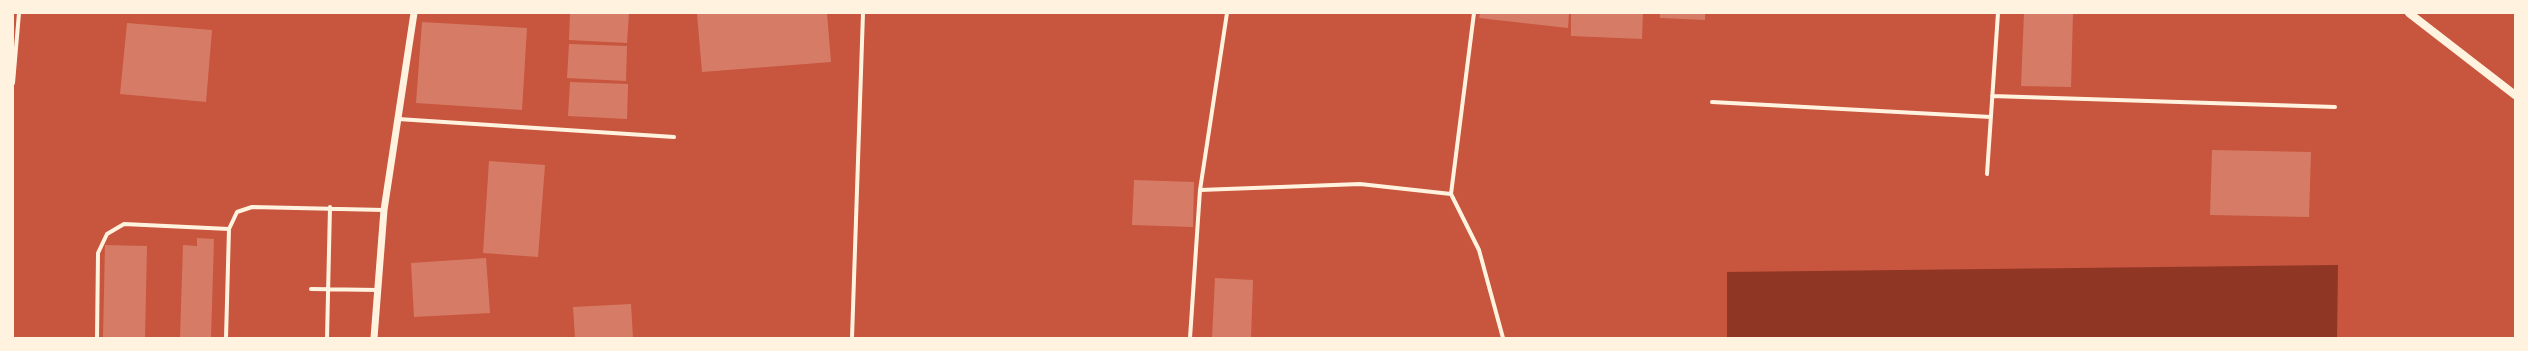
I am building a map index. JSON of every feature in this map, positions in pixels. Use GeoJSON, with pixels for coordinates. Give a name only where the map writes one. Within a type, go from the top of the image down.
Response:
{"type":"FeatureCollection","features":[{"type":"Feature","properties":{"kind":"main road"},"geometry":{"type":"LineString","coordinates":[[2409,13],[2515,95]]}},
{"type":"Feature","properties":{"kind":"street"},"geometry":{"type":"LineString","coordinates":[[13,83],[20,13]]}},
{"type":"Feature","properties":{"kind":"street"},"geometry":{"type":"LineString","coordinates":[[374,338],[384,210],[414,13]]}},
{"type":"Feature","properties":{"kind":"street"},"geometry":{"type":"LineString","coordinates":[[852,338],[863,13]]}},
{"type":"Feature","properties":{"kind":"street"},"geometry":{"type":"LineString","coordinates":[[1190,338],[1200,190],[1227,13]]}},
{"type":"Feature","properties":{"kind":"street"},"geometry":{"type":"LineString","coordinates":[[1474,13],[1451,194],[1479,250],[1503,338]]}},
{"type":"Feature","properties":{"kind":"street"},"geometry":{"type":"LineString","coordinates":[[1987,174],[1998,13]]}},
{"type":"Feature","properties":{"kind":"street"},"geometry":{"type":"LineString","coordinates":[[1992,96],[2335,107]]}},
{"type":"Feature","properties":{"kind":"street"},"geometry":{"type":"LineString","coordinates":[[1712,102],[1991,117]]}},
{"type":"Feature","properties":{"kind":"street"},"geometry":{"type":"LineString","coordinates":[[398,119],[674,137]]}},
{"type":"Feature","properties":{"kind":"street"},"geometry":{"type":"LineString","coordinates":[[1200,190],[1360,184],[1451,194]]}},
{"type":"Feature","properties":{"kind":"street"},"geometry":{"type":"LineString","coordinates":[[226,338],[229,229],[237,212],[252,207],[330,207],[384,210]]}},
{"type":"Feature","properties":{"kind":"street"},"geometry":{"type":"LineString","coordinates":[[327,338],[330,207]]}},
{"type":"Feature","properties":{"kind":"street"},"geometry":{"type":"LineString","coordinates":[[97,338],[98,253],[107,234],[124,224],[229,229]]}},
{"type":"Feature","properties":{"kind":"street"},"geometry":{"type":"LineString","coordinates":[[311,289],[378,290]]}},
{"type":"Feature","properties":{"kind":"shaded area"},"geometry":{"type":"Polygon","coordinates":[[[2338,265],[2337,338],[1727,338],[1727,272],[2338,265]]]}},
{"type":"Feature","properties":{"kind":"building"},"geometry":{"type":"Polygon","coordinates":[[[570,13],[629,13],[627,43],[569,40],[570,13]]]}},
{"type":"Feature","properties":{"kind":"building"},"geometry":{"type":"Polygon","coordinates":[[[827,13],[831,62],[702,72],[697,14],[827,13]]]}},
{"type":"Feature","properties":{"kind":"building"},"geometry":{"type":"Polygon","coordinates":[[[1480,13],[1569,13],[1568,28],[1479,18],[1480,13]]]}},
{"type":"Feature","properties":{"kind":"building"},"geometry":{"type":"Polygon","coordinates":[[[1571,13],[1643,13],[1642,39],[1571,36],[1571,13]]]}},
{"type":"Feature","properties":{"kind":"building"},"geometry":{"type":"Polygon","coordinates":[[[1660,13],[1705,13],[1705,20],[1660,18],[1660,13]]]}},
{"type":"Feature","properties":{"kind":"building"},"geometry":{"type":"Polygon","coordinates":[[[2024,13],[2073,13],[2071,87],[2021,86],[2024,13]]]}},
{"type":"Feature","properties":{"kind":"building"},"geometry":{"type":"Polygon","coordinates":[[[422,22],[527,28],[522,110],[416,103],[422,22]]]}},
{"type":"Feature","properties":{"kind":"building"},"geometry":{"type":"Polygon","coordinates":[[[127,23],[212,30],[206,102],[120,94],[127,23]]]}},
{"type":"Feature","properties":{"kind":"building"},"geometry":{"type":"Polygon","coordinates":[[[569,44],[627,46],[626,81],[567,78],[569,44]]]}},
{"type":"Feature","properties":{"kind":"building"},"geometry":{"type":"Polygon","coordinates":[[[570,82],[628,84],[627,119],[568,116],[570,82]]]}},
{"type":"Feature","properties":{"kind":"building"},"geometry":{"type":"Polygon","coordinates":[[[2212,150],[2311,152],[2309,217],[2210,215],[2212,150]]]}},
{"type":"Feature","properties":{"kind":"building"},"geometry":{"type":"Polygon","coordinates":[[[489,161],[545,165],[538,257],[483,253],[489,161]]]}},
{"type":"Feature","properties":{"kind":"building"},"geometry":{"type":"Polygon","coordinates":[[[1134,180],[1194,182],[1193,227],[1132,225],[1134,180]]]}},
{"type":"Feature","properties":{"kind":"building"},"geometry":{"type":"Polygon","coordinates":[[[197,238],[214,239],[211,338],[180,338],[183,245],[197,246],[197,238]]]}},
{"type":"Feature","properties":{"kind":"building"},"geometry":{"type":"Polygon","coordinates":[[[105,245],[147,246],[145,338],[103,338],[105,245]]]}},
{"type":"Feature","properties":{"kind":"building"},"geometry":{"type":"Polygon","coordinates":[[[486,258],[490,313],[414,317],[411,263],[486,258]]]}},
{"type":"Feature","properties":{"kind":"building"},"geometry":{"type":"Polygon","coordinates":[[[1215,278],[1253,280],[1251,338],[1212,338],[1215,278]]]}},
{"type":"Feature","properties":{"kind":"building"},"geometry":{"type":"Polygon","coordinates":[[[631,304],[633,338],[575,338],[573,307],[631,304]]]}}]}
